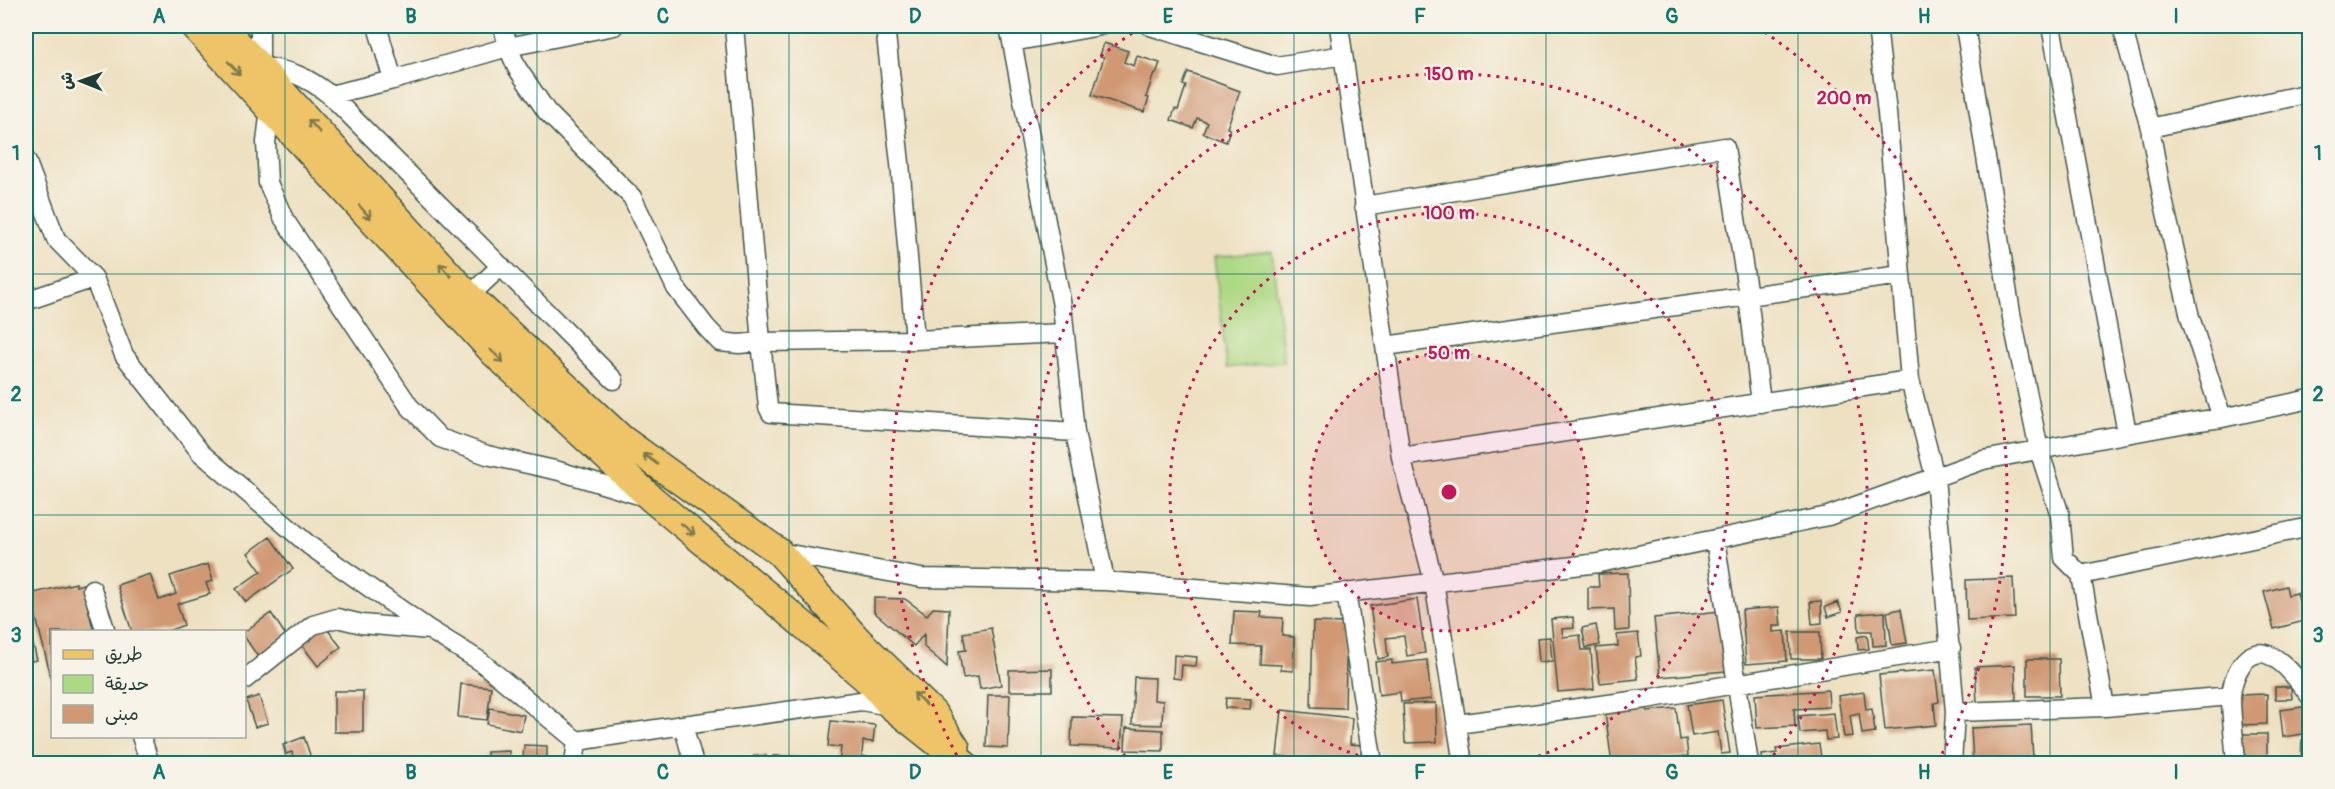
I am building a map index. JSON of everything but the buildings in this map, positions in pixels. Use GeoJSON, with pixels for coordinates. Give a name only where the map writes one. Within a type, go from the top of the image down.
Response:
{"type":"FeatureCollection","features":[{"type":"Feature","properties":{"kind":"main road"},"geometry":{"type":"LineString","coordinates":[[194,26],[495,354],[652,499],[825,643],[873,685],[891,706],[965,764]]}},
{"type":"Feature","properties":{"kind":"main road"},"geometry":{"type":"LineString","coordinates":[[222,26],[469,296],[622,439],[779,552],[859,641],[903,681],[933,713],[965,764]]}},
{"type":"Feature","properties":{"kind":"street"},"geometry":{"type":"LineString","coordinates":[[260,26],[260,66],[287,71],[309,79],[330,95],[614,380]]}},
{"type":"Feature","properties":{"kind":"street"},"geometry":{"type":"LineString","coordinates":[[377,26],[393,80]]}},
{"type":"Feature","properties":{"kind":"street"},"geometry":{"type":"LineString","coordinates":[[502,26],[517,68],[547,112],[632,197],[676,288],[720,342],[739,344],[915,340],[1064,333]]}},
{"type":"Feature","properties":{"kind":"street"},"geometry":{"type":"LineString","coordinates":[[330,95],[393,80],[508,46],[614,26]]}},
{"type":"Feature","properties":{"kind":"street"},"geometry":{"type":"LineString","coordinates":[[734,26],[761,342],[768,407],[771,413],[1075,432]]}},
{"type":"Feature","properties":{"kind":"street"},"geometry":{"type":"LineString","coordinates":[[885,26],[900,163],[915,340]]}},
{"type":"Feature","properties":{"kind":"street"},"geometry":{"type":"LineString","coordinates":[[1100,26],[1010,34],[1062,306],[1075,432],[1105,581]]}},
{"type":"Feature","properties":{"kind":"street"},"geometry":{"type":"LineString","coordinates":[[1150,26],[1277,66],[1343,55]]}},
{"type":"Feature","properties":{"kind":"street"},"geometry":{"type":"LineString","coordinates":[[1339,26],[1401,457],[1434,582],[1463,764]]}},
{"type":"Feature","properties":{"kind":"street"},"geometry":{"type":"LineString","coordinates":[[1877,26],[1887,113],[1910,380],[1935,477],[1955,712],[1952,764]]}},
{"type":"Feature","properties":{"kind":"street"},"geometry":{"type":"LineString","coordinates":[[1965,26],[2011,313],[2039,450],[2060,515],[2064,558],[2081,575],[2105,707]]}},
{"type":"Feature","properties":{"kind":"street"},"geometry":{"type":"LineString","coordinates":[[2051,26],[2127,433]]}},
{"type":"Feature","properties":{"kind":"street"},"geometry":{"type":"LineString","coordinates":[[2122,26],[2150,128],[2162,195],[2190,317],[2222,418]]}},
{"type":"Feature","properties":{"kind":"street"},"geometry":{"type":"LineString","coordinates":[[2150,128],[2310,93]]}},
{"type":"Feature","properties":{"kind":"street"},"geometry":{"type":"LineString","coordinates":[[270,108],[266,142],[268,183],[284,219],[409,406],[440,438],[487,455],[559,471],[652,499]]}},
{"type":"Feature","properties":{"kind":"street"},"geometry":{"type":"LineString","coordinates":[[1364,206],[1725,147],[1748,296],[1761,402]]}},
{"type":"Feature","properties":{"kind":"street"},"geometry":{"type":"LineString","coordinates":[[26,160],[56,239],[94,278],[124,355],[201,453],[310,546],[430,630],[480,661],[577,741],[861,701],[891,706]]}},
{"type":"Feature","properties":{"kind":"street"},"geometry":{"type":"LineString","coordinates":[[469,296],[501,266]]}},
{"type":"Feature","properties":{"kind":"street"},"geometry":{"type":"LineString","coordinates":[[1385,346],[1901,275]]}},
{"type":"Feature","properties":{"kind":"street"},"geometry":{"type":"LineString","coordinates":[[26,301],[94,278]]}},
{"type":"Feature","properties":{"kind":"street"},"geometry":{"type":"LineString","coordinates":[[1401,457],[1910,380]]}},
{"type":"Feature","properties":{"kind":"street"},"geometry":{"type":"LineString","coordinates":[[779,552],[921,578],[1105,581],[1310,597],[1599,563],[1828,516],[1983,460],[2222,418],[2310,399]]}},
{"type":"Feature","properties":{"kind":"street"},"geometry":{"type":"LineString","coordinates":[[2081,575],[2310,527]]}},
{"type":"Feature","properties":{"kind":"street"},"geometry":{"type":"LineString","coordinates":[[1715,539],[1749,764]]}},
{"type":"Feature","properties":{"kind":"street"},"geometry":{"type":"LineString","coordinates":[[92,588],[105,630]]}},
{"type":"Feature","properties":{"kind":"street"},"geometry":{"type":"LineString","coordinates":[[1346,592],[1373,764]]}},
{"type":"Feature","properties":{"kind":"street"},"geometry":{"type":"LineString","coordinates":[[246,678],[313,625],[337,618],[362,624],[430,630]]}},
{"type":"Feature","properties":{"kind":"street"},"geometry":{"type":"LineString","coordinates":[[1457,724],[1646,699],[1951,648]]}},
{"type":"Feature","properties":{"kind":"street"},"geometry":{"type":"LineString","coordinates":[[2236,764],[2231,696],[2240,665],[2246,658],[2256,654],[2269,654],[2280,662],[2310,696]]}},
{"type":"Feature","properties":{"kind":"street"},"geometry":{"type":"LineString","coordinates":[[1955,712],[2105,707],[2231,696]]}},
{"type":"Feature","properties":{"kind":"street"},"geometry":{"type":"LineString","coordinates":[[683,725],[694,764]]}},
{"type":"Feature","properties":{"kind":"street"},"geometry":{"type":"LineString","coordinates":[[142,738],[150,764]]}},
{"type":"Feature","properties":{"kind":"street"},"geometry":{"type":"LineString","coordinates":[[574,764],[577,741]]}},
{"type":"Feature","properties":{"kind":"green space"},"geometry":{"type":"Polygon","coordinates":[[[1272,251],[1284,362],[1227,368],[1214,257],[1272,251]]]}}]}
